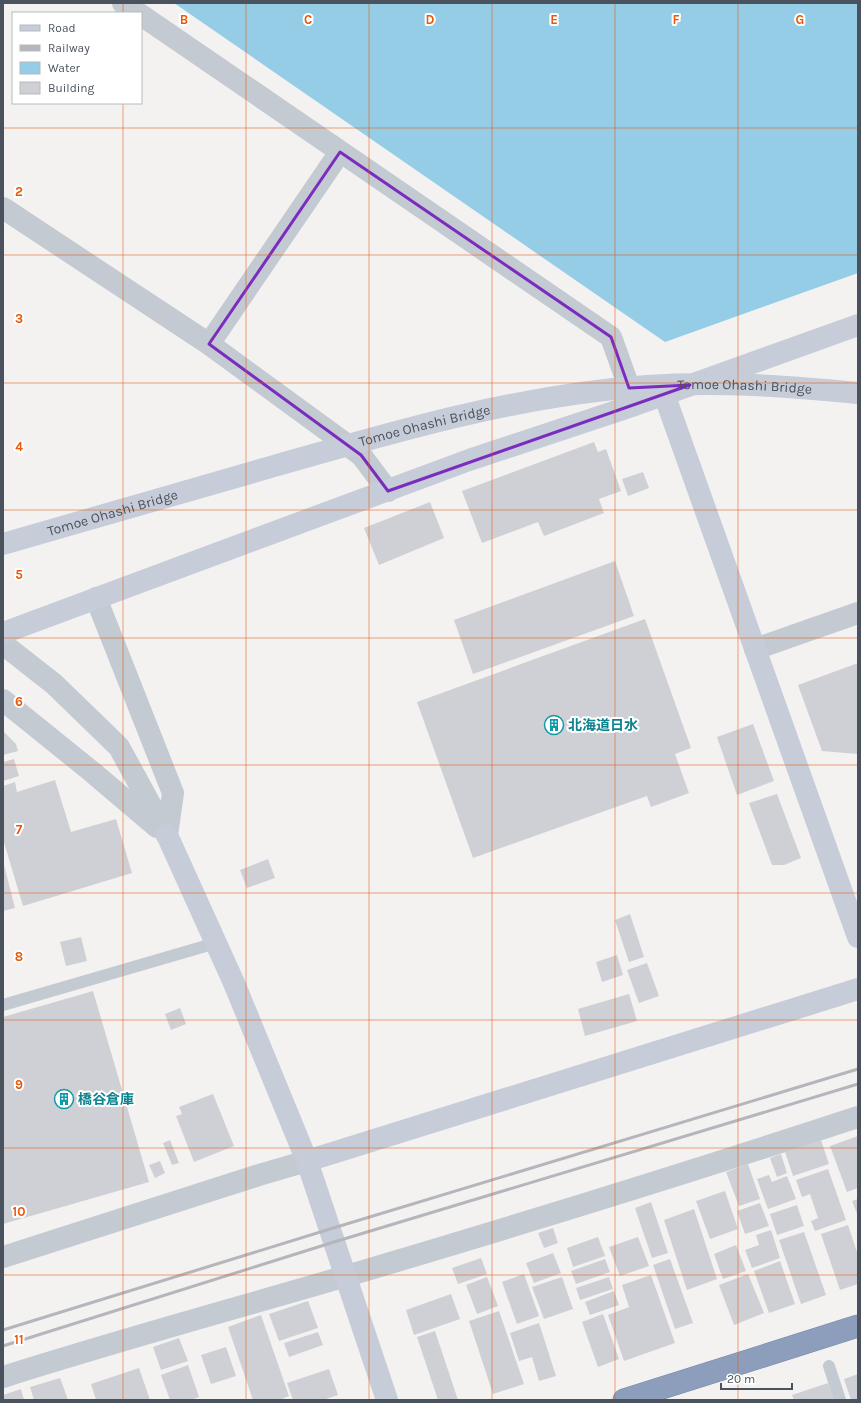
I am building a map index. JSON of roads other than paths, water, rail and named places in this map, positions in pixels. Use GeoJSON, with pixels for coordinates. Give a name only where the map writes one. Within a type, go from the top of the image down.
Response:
{"type":"FeatureCollection","features":[{"type":"Feature","properties":{"kind":"highway"},"geometry":{"type":"LineString","coordinates":[[624,1400],[858,1326]]}},
{"type":"Feature","properties":{"kind":"street"},"geometry":{"type":"LineString","coordinates":[[123,3],[136,12]]}},
{"type":"Feature","properties":{"kind":"street"},"geometry":{"type":"LineString","coordinates":[[142,16],[611,337],[635,405]]}},
{"type":"Feature","properties":{"kind":"street"},"geometry":{"type":"LineString","coordinates":[[209,344],[340,152]]}},
{"type":"Feature","properties":{"kind":"street"},"geometry":{"type":"LineString","coordinates":[[3,208],[209,344],[361,455],[388,491]]}},
{"type":"Feature","properties":{"kind":"street"},"geometry":{"type":"LineString","coordinates":[[3,633],[468,460],[635,405],[858,325]]}},
{"type":"Feature","properties":{"kind":"street","name":"Tomoe Ohashi Bridge"},"geometry":{"type":"LineString","coordinates":[[3,544],[374,437],[456,416],[507,406],[571,395],[654,386],[712,384],[787,386],[858,393]]}},
{"type":"Feature","properties":{"kind":"street"},"geometry":{"type":"LineString","coordinates":[[664,394],[858,937]]}},
{"type":"Feature","properties":{"kind":"street"},"geometry":{"type":"LineString","coordinates":[[96,598],[173,793],[167,836]]}},
{"type":"Feature","properties":{"kind":"street"},"geometry":{"type":"LineString","coordinates":[[755,649],[858,613]]}},
{"type":"Feature","properties":{"kind":"street"},"geometry":{"type":"LineString","coordinates":[[3,644],[54,684],[119,747],[167,836],[234,983],[307,1161],[387,1400]]}},
{"type":"Feature","properties":{"kind":"street"},"geometry":{"type":"LineString","coordinates":[[3,700],[91,771],[167,836]]}},
{"type":"Feature","properties":{"kind":"street"},"geometry":{"type":"LineString","coordinates":[[3,1257],[259,1175],[858,989]]}},
{"type":"Feature","properties":{"kind":"street"},"geometry":{"type":"LineString","coordinates":[[3,1377],[69,1356],[345,1276],[524,1222],[858,1117]]}},
{"type":"Feature","properties":{"kind":"lane"},"geometry":{"type":"LineString","coordinates":[[3,1005],[216,943]]}},
{"type":"Feature","properties":{"kind":"lane"},"geometry":{"type":"LineString","coordinates":[[829,1366],[840,1400]]}},
{"type":"Feature","properties":{"kind":"water"},"geometry":{"type":"Polygon","coordinates":[[[174,3],[858,3],[858,273],[665,342],[174,3]]]}},
{"type":"Feature","properties":{"kind":"railway"},"geometry":{"type":"LineString","coordinates":[[3,1330],[858,1069]]}},
{"type":"Feature","properties":{"kind":"railway"},"geometry":{"type":"LineString","coordinates":[[3,1346],[334,1242],[858,1084]]}},
{"type":"Feature","properties":{"kind":"place","name":"北海道日水"},"geometry":{"type":"Point","coordinates":[554,725]}},
{"type":"Feature","properties":{"kind":"place","name":"橋谷倉庫"},"geometry":{"type":"Point","coordinates":[64,1099]}}]}
